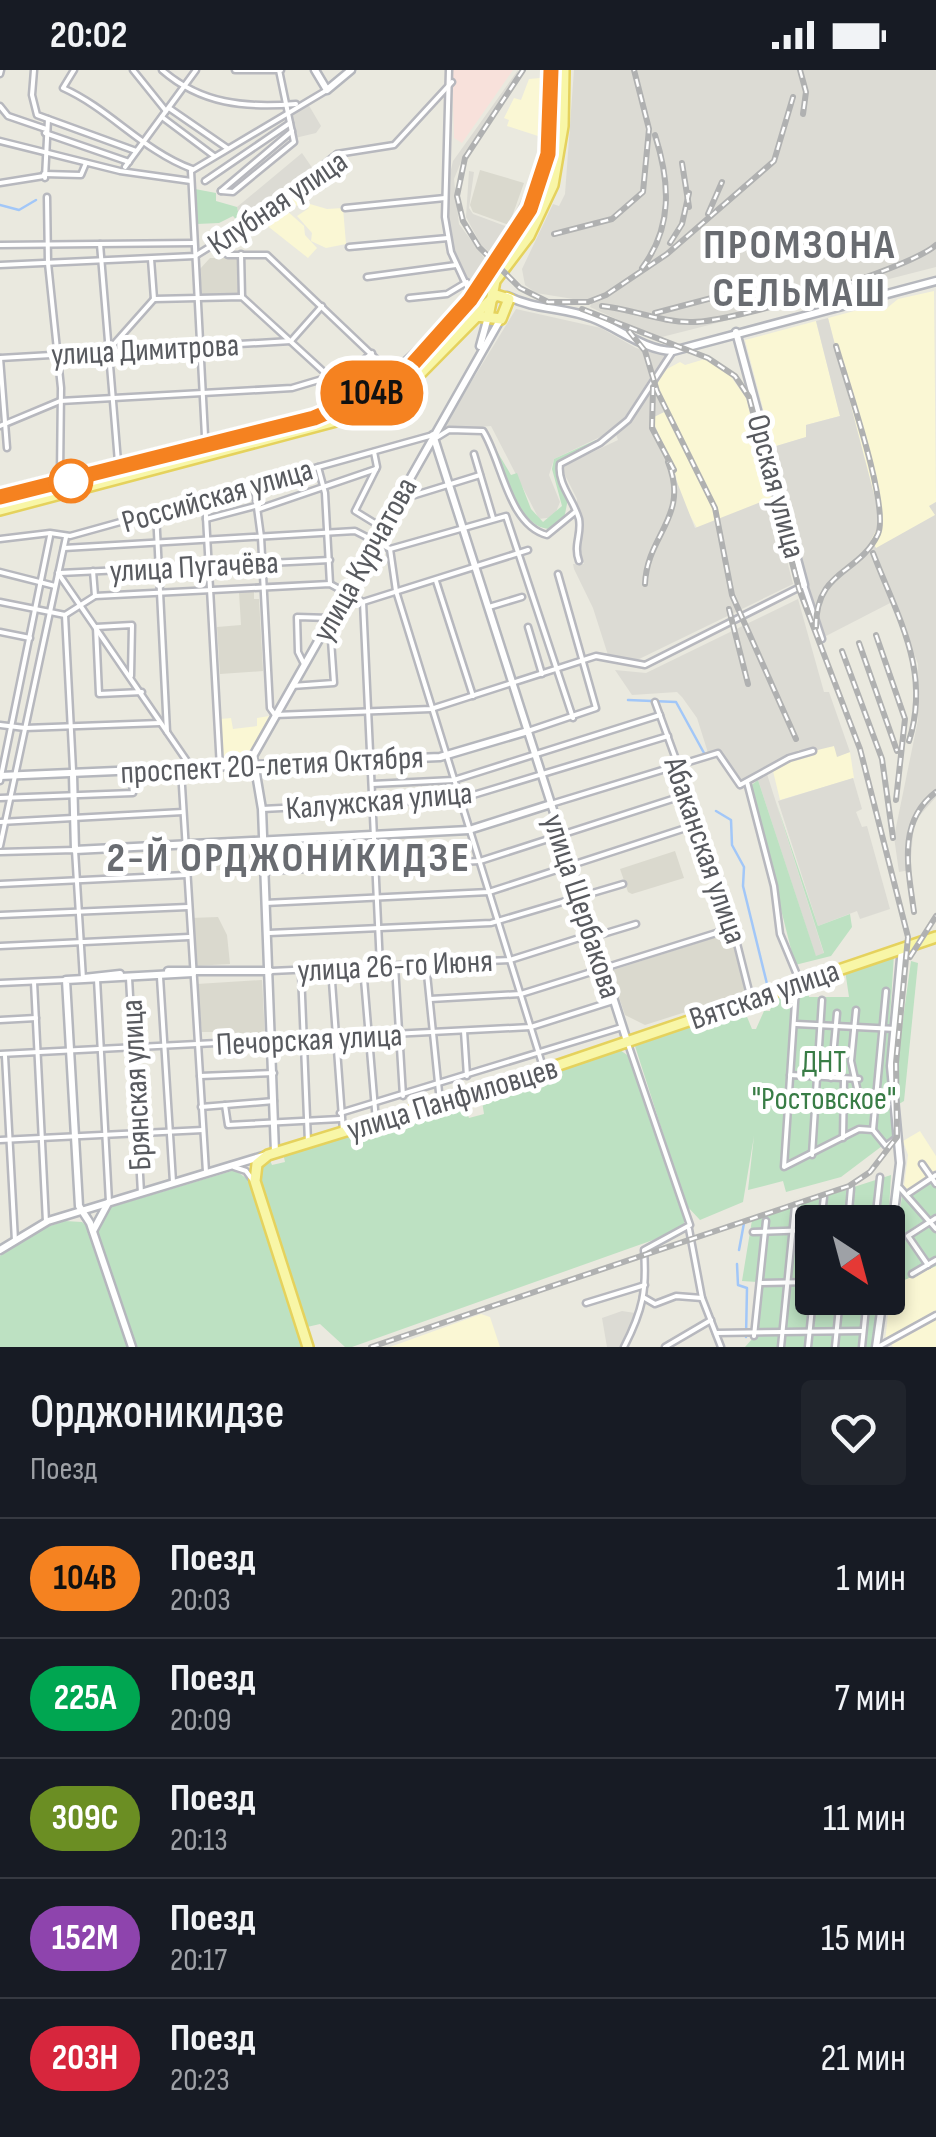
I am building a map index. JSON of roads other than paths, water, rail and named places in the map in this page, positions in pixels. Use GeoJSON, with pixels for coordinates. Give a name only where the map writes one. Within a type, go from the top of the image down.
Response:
{"type":"FeatureCollection","features":[{"type":"Feature","properties":{"kind":"main road"},"geometry":{"type":"LineString","coordinates":[[505,270],[501,283],[508,308],[501,319],[488,317],[493,292],[505,270],[533,234],[558,178],[568,106],[566,70]]}},
{"type":"Feature","properties":{"kind":"main road"},"geometry":{"type":"LineString","coordinates":[[493,292],[505,295]]}},
{"type":"Feature","properties":{"kind":"main road","name":"Российская улица"},"geometry":{"type":"LineString","coordinates":[[0,508],[354,414],[409,382],[493,292]]}},
{"type":"Feature","properties":{"kind":"main road","name":"Российская улица"},"geometry":{"type":"LineString","coordinates":[[0,508],[356,416],[410,384],[474,318],[488,317]]}},
{"type":"Feature","properties":{"kind":"main road","name":"Вятская улица"},"geometry":{"type":"LineString","coordinates":[[628,1041],[936,936]]}},
{"type":"Feature","properties":{"kind":"main road","name":"улица Панфиловцев"},"geometry":{"type":"LineString","coordinates":[[271,1153],[628,1041]]}},
{"type":"Feature","properties":{"kind":"main road"},"geometry":{"type":"LineString","coordinates":[[271,1153],[255,1170],[257,1188],[308,1347]]}},
{"type":"Feature","properties":{"kind":"street"},"geometry":{"type":"LineString","coordinates":[[34,70],[33,108],[40,118],[136,151]]}},
{"type":"Feature","properties":{"kind":"street"},"geometry":{"type":"LineString","coordinates":[[133,70],[168,109],[227,148]]}},
{"type":"Feature","properties":{"kind":"street"},"geometry":{"type":"LineString","coordinates":[[162,70],[184,88],[216,101],[287,108]]}},
{"type":"Feature","properties":{"kind":"street"},"geometry":{"type":"LineString","coordinates":[[124,169],[196,70]]}},
{"type":"Feature","properties":{"kind":"street"},"geometry":{"type":"LineString","coordinates":[[234,70],[280,70],[287,108],[292,131],[294,142],[234,192],[220,192],[292,131]]}},
{"type":"Feature","properties":{"kind":"street"},"geometry":{"type":"LineString","coordinates":[[315,70],[326,90]]}},
{"type":"Feature","properties":{"kind":"street"},"geometry":{"type":"LineString","coordinates":[[192,170],[287,108],[326,90],[352,70]]}},
{"type":"Feature","properties":{"kind":"street"},"geometry":{"type":"LineString","coordinates":[[0,491],[348,401],[392,374],[432,337],[470,288],[456,265],[448,238],[445,198],[452,82],[449,70]]}},
{"type":"Feature","properties":{"kind":"street"},"geometry":{"type":"LineString","coordinates":[[70,71],[64,88],[192,170]]}},
{"type":"Feature","properties":{"kind":"street","name":"Клубная улица"},"geometry":{"type":"LineString","coordinates":[[194,256],[264,213],[337,154],[394,145],[452,82]]}},
{"type":"Feature","properties":{"kind":"street"},"geometry":{"type":"LineString","coordinates":[[0,106],[8,116],[129,162]]}},
{"type":"Feature","properties":{"kind":"street"},"geometry":{"type":"LineString","coordinates":[[162,117],[214,156]]}},
{"type":"Feature","properties":{"kind":"street"},"geometry":{"type":"LineString","coordinates":[[45,176],[48,119]]}},
{"type":"Feature","properties":{"kind":"street"},"geometry":{"type":"LineString","coordinates":[[206,181],[290,123]]}},
{"type":"Feature","properties":{"kind":"street"},"geometry":{"type":"LineString","coordinates":[[0,141],[86,163],[191,181]]}},
{"type":"Feature","properties":{"kind":"street"},"geometry":{"type":"LineString","coordinates":[[0,183],[81,175],[86,163]]}},
{"type":"Feature","properties":{"kind":"street"},"geometry":{"type":"LineString","coordinates":[[192,170],[205,436]]}},
{"type":"Feature","properties":{"kind":"street"},"geometry":{"type":"LineString","coordinates":[[47,197],[48,263],[60,401],[60,476]]}},
{"type":"Feature","properties":{"kind":"street"},"geometry":{"type":"LineString","coordinates":[[345,208],[445,198]]}},
{"type":"Feature","properties":{"kind":"street"},"geometry":{"type":"LineString","coordinates":[[349,247],[448,238]]}},
{"type":"Feature","properties":{"kind":"street"},"geometry":{"type":"LineString","coordinates":[[0,245],[194,243]]}},
{"type":"Feature","properties":{"kind":"street"},"geometry":{"type":"LineString","coordinates":[[100,244],[118,462]]}},
{"type":"Feature","properties":{"kind":"street"},"geometry":{"type":"LineString","coordinates":[[212,244],[224,254],[267,255],[392,374]]}},
{"type":"Feature","properties":{"kind":"street"},"geometry":{"type":"LineString","coordinates":[[241,254],[242,297]]}},
{"type":"Feature","properties":{"kind":"street"},"geometry":{"type":"LineString","coordinates":[[0,266],[194,256]]}},
{"type":"Feature","properties":{"kind":"street"},"geometry":{"type":"LineString","coordinates":[[150,258],[154,300]]}},
{"type":"Feature","properties":{"kind":"street"},"geometry":{"type":"LineString","coordinates":[[368,277],[456,265]]}},
{"type":"Feature","properties":{"kind":"street"},"geometry":{"type":"LineString","coordinates":[[505,295],[520,302],[577,313],[653,348],[673,351],[936,281]]}},
{"type":"Feature","properties":{"kind":"street"},"geometry":{"type":"LineString","coordinates":[[409,298],[448,294],[467,282]]}},
{"type":"Feature","properties":{"kind":"street"},"geometry":{"type":"LineString","coordinates":[[106,352],[154,300],[242,297],[336,383],[348,401]]}},
{"type":"Feature","properties":{"kind":"street"},"geometry":{"type":"LineString","coordinates":[[508,308],[520,302]]}},
{"type":"Feature","properties":{"kind":"street"},"geometry":{"type":"LineString","coordinates":[[291,341],[322,306]]}},
{"type":"Feature","properties":{"kind":"street","name":"улица Курчатова"},"geometry":{"type":"LineString","coordinates":[[479,352],[488,317]]}},
{"type":"Feature","properties":{"kind":"street","name":"улица Курчатова"},"geometry":{"type":"LineString","coordinates":[[254,767],[254,756],[275,715],[501,319]]}},
{"type":"Feature","properties":{"kind":"street","name":"Орская улица"},"geometry":{"type":"LineString","coordinates":[[736,332],[822,639]]}},
{"type":"Feature","properties":{"kind":"street","name":"улица Димитрова"},"geometry":{"type":"LineString","coordinates":[[0,358],[291,341]]}},
{"type":"Feature","properties":{"kind":"street"},"geometry":{"type":"LineString","coordinates":[[579,560],[575,512],[559,473],[560,464],[600,443],[628,420],[673,351]]}},
{"type":"Feature","properties":{"kind":"street"},"geometry":{"type":"LineString","coordinates":[[336,383],[372,353]]}},
{"type":"Feature","properties":{"kind":"street"},"geometry":{"type":"LineString","coordinates":[[0,358],[6,448]]}},
{"type":"Feature","properties":{"kind":"street"},"geometry":{"type":"LineString","coordinates":[[2,424],[60,401],[292,388],[329,377]]}},
{"type":"Feature","properties":{"kind":"street","name":"Российская улица"},"geometry":{"type":"LineString","coordinates":[[0,539],[50,533],[66,537],[449,430],[483,431],[530,527],[547,536],[575,512]]}},
{"type":"Feature","properties":{"kind":"street","name":"улица Щербакова"},"geometry":{"type":"LineString","coordinates":[[434,436],[689,1229],[702,1298],[721,1347]]}},
{"type":"Feature","properties":{"kind":"street"},"geometry":{"type":"LineString","coordinates":[[374,452],[376,469],[355,510],[381,527]]}},
{"type":"Feature","properties":{"kind":"street"},"geometry":{"type":"LineString","coordinates":[[474,454],[492,518]]}},
{"type":"Feature","properties":{"kind":"street"},"geometry":{"type":"LineString","coordinates":[[318,468],[324,487],[330,584]]}},
{"type":"Feature","properties":{"kind":"street"},"geometry":{"type":"LineString","coordinates":[[206,519],[259,507],[376,469]]}},
{"type":"Feature","properties":{"kind":"street"},"geometry":{"type":"LineString","coordinates":[[396,501],[480,475]]}},
{"type":"Feature","properties":{"kind":"street"},"geometry":{"type":"LineString","coordinates":[[254,485],[262,537],[270,708],[275,715],[431,709],[583,659],[600,656],[645,664],[804,585]]}},
{"type":"Feature","properties":{"kind":"street"},"geometry":{"type":"LineString","coordinates":[[206,498],[220,768]]}},
{"type":"Feature","properties":{"kind":"street"},"geometry":{"type":"LineString","coordinates":[[156,512],[168,732]]}},
{"type":"Feature","properties":{"kind":"street"},"geometry":{"type":"LineString","coordinates":[[64,548],[354,531],[390,549],[507,517],[525,551],[574,718]]}},
{"type":"Feature","properties":{"kind":"street"},"geometry":{"type":"LineString","coordinates":[[0,778],[50,533]]}},
{"type":"Feature","properties":{"kind":"street"},"geometry":{"type":"LineString","coordinates":[[66,537],[0,850],[185,846],[470,830],[678,763],[718,754],[737,786],[789,758],[813,751]]}},
{"type":"Feature","properties":{"kind":"street"},"geometry":{"type":"LineString","coordinates":[[390,549],[396,592],[544,1070]]}},
{"type":"Feature","properties":{"kind":"street"},"geometry":{"type":"LineString","coordinates":[[0,602],[65,615],[94,596],[330,584],[363,602],[525,551]]}},
{"type":"Feature","properties":{"kind":"street","name":"улица Пугачёва"},"geometry":{"type":"LineString","coordinates":[[58,573],[330,560]]}},
{"type":"Feature","properties":{"kind":"street"},"geometry":{"type":"LineString","coordinates":[[94,571],[94,596]]}},
{"type":"Feature","properties":{"kind":"street"},"geometry":{"type":"LineString","coordinates":[[0,572],[55,586]]}},
{"type":"Feature","properties":{"kind":"street"},"geometry":{"type":"LineString","coordinates":[[58,573],[193,769]]}},
{"type":"Feature","properties":{"kind":"street"},"geometry":{"type":"LineString","coordinates":[[558,574],[583,659]]}},
{"type":"Feature","properties":{"kind":"street"},"geometry":{"type":"LineString","coordinates":[[435,579],[472,696]]}},
{"type":"Feature","properties":{"kind":"street"},"geometry":{"type":"LineString","coordinates":[[489,607],[522,597]]}},
{"type":"Feature","properties":{"kind":"street"},"geometry":{"type":"LineString","coordinates":[[363,602],[380,966]]}},
{"type":"Feature","properties":{"kind":"street"},"geometry":{"type":"LineString","coordinates":[[65,615],[84,979]]}},
{"type":"Feature","properties":{"kind":"street"},"geometry":{"type":"LineString","coordinates":[[292,686],[334,683],[329,620],[296,618],[298,652],[304,664]]}},
{"type":"Feature","properties":{"kind":"street"},"geometry":{"type":"LineString","coordinates":[[96,627],[132,625],[131,676]]}},
{"type":"Feature","properties":{"kind":"street"},"geometry":{"type":"LineString","coordinates":[[96,627],[99,694],[142,692]]}},
{"type":"Feature","properties":{"kind":"street"},"geometry":{"type":"LineString","coordinates":[[528,628],[542,674]]}},
{"type":"Feature","properties":{"kind":"street"},"geometry":{"type":"LineString","coordinates":[[0,632],[30,638]]}},
{"type":"Feature","properties":{"kind":"street","name":"проспект 20-летия Октября"},"geometry":{"type":"LineString","coordinates":[[0,778],[446,756],[596,708],[583,659]]}},
{"type":"Feature","properties":{"kind":"street","name":"Абаканская улица"},"geometry":{"type":"LineString","coordinates":[[655,702],[735,927],[752,999]]}},
{"type":"Feature","properties":{"kind":"street"},"geometry":{"type":"LineString","coordinates":[[372,784],[454,780],[660,715]]}},
{"type":"Feature","properties":{"kind":"street"},"geometry":{"type":"LineString","coordinates":[[0,725],[24,728],[169,724]]}},
{"type":"Feature","properties":{"kind":"street","name":"Калужская улица"},"geometry":{"type":"LineString","coordinates":[[262,809],[460,800],[668,736]]}},
{"type":"Feature","properties":{"kind":"street"},"geometry":{"type":"LineString","coordinates":[[254,767],[262,809],[270,972],[275,1123],[271,1153]]}},
{"type":"Feature","properties":{"kind":"street"},"geometry":{"type":"LineString","coordinates":[[181,770],[206,1172]]}},
{"type":"Feature","properties":{"kind":"street"},"geometry":{"type":"LineString","coordinates":[[0,798],[133,793],[131,772]]}},
{"type":"Feature","properties":{"kind":"street"},"geometry":{"type":"LineString","coordinates":[[747,782],[774,886],[780,934],[798,983],[784,1167],[858,1129],[873,1130]]}},
{"type":"Feature","properties":{"kind":"street"},"geometry":{"type":"LineString","coordinates":[[264,871],[480,861],[688,794]]}},
{"type":"Feature","properties":{"kind":"street"},"geometry":{"type":"LineString","coordinates":[[3,822],[184,812]]}},
{"type":"Feature","properties":{"kind":"street"},"geometry":{"type":"LineString","coordinates":[[265,903],[488,892],[698,824]]}},
{"type":"Feature","properties":{"kind":"street"},"geometry":{"type":"LineString","coordinates":[[0,884],[186,875]]}},
{"type":"Feature","properties":{"kind":"street"},"geometry":{"type":"LineString","coordinates":[[267,933],[497,922],[623,884]]}},
{"type":"Feature","properties":{"kind":"street"},"geometry":{"type":"LineString","coordinates":[[0,915],[188,906]]}},
{"type":"Feature","properties":{"kind":"street","name":"улица 26-го Июня"},"geometry":{"type":"LineString","coordinates":[[84,979],[88,975],[270,972],[510,960],[636,924]]}},
{"type":"Feature","properties":{"kind":"street"},"geometry":{"type":"LineString","coordinates":[[430,999],[521,994],[729,929]]}},
{"type":"Feature","properties":{"kind":"street"},"geometry":{"type":"LineString","coordinates":[[0,946],[189,937]]}},
{"type":"Feature","properties":{"kind":"street"},"geometry":{"type":"LineString","coordinates":[[895,1205],[897,1136],[891,1066],[902,946]]}},
{"type":"Feature","properties":{"kind":"street"},"geometry":{"type":"LineString","coordinates":[[426,964],[440,1102]]}},
{"type":"Feature","properties":{"kind":"street"},"geometry":{"type":"LineString","coordinates":[[395,965],[403,1096]]}},
{"type":"Feature","properties":{"kind":"street"},"geometry":{"type":"LineString","coordinates":[[364,967],[376,1121]]}},
{"type":"Feature","properties":{"kind":"street"},"geometry":{"type":"LineString","coordinates":[[331,968],[343,1132]]}},
{"type":"Feature","properties":{"kind":"street"},"geometry":{"type":"LineString","coordinates":[[301,970],[308,1142]]}},
{"type":"Feature","properties":{"kind":"street","name":"улица 26-го Июня"},"geometry":{"type":"LineString","coordinates":[[0,984],[194,973]]}},
{"type":"Feature","properties":{"kind":"street"},"geometry":{"type":"LineString","coordinates":[[160,976],[174,1182]]}},
{"type":"Feature","properties":{"kind":"street","name":"Брянская улица"},"geometry":{"type":"LineString","coordinates":[[129,977],[141,1193]]}},
{"type":"Feature","properties":{"kind":"street"},"geometry":{"type":"LineString","coordinates":[[93,1234],[98,1216],[109,1202],[97,979]]}},
{"type":"Feature","properties":{"kind":"street"},"geometry":{"type":"LineString","coordinates":[[66,980],[81,1211],[93,1234],[132,1347]]}},
{"type":"Feature","properties":{"kind":"street"},"geometry":{"type":"LineString","coordinates":[[34,982],[46,1222]]}},
{"type":"Feature","properties":{"kind":"street"},"geometry":{"type":"LineString","coordinates":[[886,991],[873,1130],[886,1146],[897,1136]]}},
{"type":"Feature","properties":{"kind":"street","name":"Печорская улица"},"geometry":{"type":"LineString","coordinates":[[2,1054],[531,1027],[613,1000]]}},
{"type":"Feature","properties":{"kind":"street"},"geometry":{"type":"LineString","coordinates":[[812,1155],[822,1000]]}},
{"type":"Feature","properties":{"kind":"street"},"geometry":{"type":"LineString","coordinates":[[856,1010],[851,1062],[859,1097]]}},
{"type":"Feature","properties":{"kind":"street"},"geometry":{"type":"LineString","coordinates":[[831,1078],[837,1013]]}},
{"type":"Feature","properties":{"kind":"street"},"geometry":{"type":"LineString","coordinates":[[0,1020],[36,1018]]}},
{"type":"Feature","properties":{"kind":"street"},"geometry":{"type":"LineString","coordinates":[[794,1024],[896,1030]]}},
{"type":"Feature","properties":{"kind":"street"},"geometry":{"type":"LineString","coordinates":[[225,1105],[228,1126],[340,1116],[622,1026]]}},
{"type":"Feature","properties":{"kind":"street"},"geometry":{"type":"LineString","coordinates":[[464,1032],[467,1076]]}},
{"type":"Feature","properties":{"kind":"street"},"geometry":{"type":"LineString","coordinates":[[2,1054],[15,1241]]}},
{"type":"Feature","properties":{"kind":"street"},"geometry":{"type":"LineString","coordinates":[[200,1076],[274,1072]]}},
{"type":"Feature","properties":{"kind":"street"},"geometry":{"type":"LineString","coordinates":[[790,1076],[858,1080]]}},
{"type":"Feature","properties":{"kind":"street"},"geometry":{"type":"LineString","coordinates":[[843,1138],[844,1079]]}},
{"type":"Feature","properties":{"kind":"street"},"geometry":{"type":"LineString","coordinates":[[202,1107],[274,1101]]}},
{"type":"Feature","properties":{"kind":"street"},"geometry":{"type":"LineString","coordinates":[[0,1140],[203,1130]]}},
{"type":"Feature","properties":{"kind":"street","name":"улица Панфиловцев"},"geometry":{"type":"LineString","coordinates":[[0,1250],[46,1222],[271,1153]]}},
{"type":"Feature","properties":{"kind":"street"},"geometry":{"type":"LineString","coordinates":[[922,1164],[936,1184]]}},
{"type":"Feature","properties":{"kind":"street"},"geometry":{"type":"LineString","coordinates":[[230,1166],[246,1170],[257,1188]]}},
{"type":"Feature","properties":{"kind":"street"},"geometry":{"type":"LineString","coordinates":[[877,1205],[880,1177]]}},
{"type":"Feature","properties":{"kind":"street"},"geometry":{"type":"LineString","coordinates":[[908,1193],[934,1177]]}},
{"type":"Feature","properties":{"kind":"street"},"geometry":{"type":"LineString","coordinates":[[850,1205],[851,1188]]}},
{"type":"Feature","properties":{"kind":"street"},"geometry":{"type":"LineString","coordinates":[[898,1188],[933,1219],[936,1229]]}},
{"type":"Feature","properties":{"kind":"street"},"geometry":{"type":"LineString","coordinates":[[823,1205],[824,1197]]}},
{"type":"Feature","properties":{"kind":"street"},"geometry":{"type":"LineString","coordinates":[[781,1347],[795,1206]]}},
{"type":"Feature","properties":{"kind":"street"},"geometry":{"type":"LineString","coordinates":[[928,1264],[908,1236],[933,1219]]}},
{"type":"Feature","properties":{"kind":"street"},"geometry":{"type":"LineString","coordinates":[[754,1336],[766,1221]]}},
{"type":"Feature","properties":{"kind":"street"},"geometry":{"type":"LineString","coordinates":[[624,1347],[646,1285],[644,1250],[689,1229]]}},
{"type":"Feature","properties":{"kind":"street"},"geometry":{"type":"LineString","coordinates":[[753,1232],[793,1231]]}},
{"type":"Feature","properties":{"kind":"street"},"geometry":{"type":"LineString","coordinates":[[912,1274],[936,1260]]}},
{"type":"Feature","properties":{"kind":"street"},"geometry":{"type":"LineString","coordinates":[[760,1283],[795,1283]]}},
{"type":"Feature","properties":{"kind":"street"},"geometry":{"type":"LineString","coordinates":[[586,1303],[646,1285]]}},
{"type":"Feature","properties":{"kind":"street"},"geometry":{"type":"LineString","coordinates":[[643,1297],[655,1304],[676,1296],[702,1298]]}},
{"type":"Feature","properties":{"kind":"street"},"geometry":{"type":"LineString","coordinates":[[808,1347],[811,1315]]}},
{"type":"Feature","properties":{"kind":"street"},"geometry":{"type":"LineString","coordinates":[[835,1347],[838,1315]]}},
{"type":"Feature","properties":{"kind":"street"},"geometry":{"type":"LineString","coordinates":[[862,1347],[865,1315]]}},
{"type":"Feature","properties":{"kind":"street"},"geometry":{"type":"LineString","coordinates":[[877,1347],[881,1315]]}},
{"type":"Feature","properties":{"kind":"street"},"geometry":{"type":"LineString","coordinates":[[877,1347],[936,1315]]}},
{"type":"Feature","properties":{"kind":"street"},"geometry":{"type":"LineString","coordinates":[[664,1347],[711,1320]]}},
{"type":"Feature","properties":{"kind":"street"},"geometry":{"type":"LineString","coordinates":[[716,1333],[754,1336],[863,1331]]}},
{"type":"Feature","properties":{"kind":"waterway"},"geometry":{"type":"LineString","coordinates":[[0,205],[19,210],[36,200]]}},
{"type":"Feature","properties":{"kind":"waterway"},"geometry":{"type":"LineString","coordinates":[[628,700],[676,702],[704,753]]}},
{"type":"Feature","properties":{"kind":"waterway"},"geometry":{"type":"LineString","coordinates":[[716,811],[731,820],[732,845],[744,867],[743,886],[768,988]]}},
{"type":"Feature","properties":{"kind":"waterway"},"geometry":{"type":"LineString","coordinates":[[739,1250],[744,1223]]}},
{"type":"Feature","properties":{"kind":"waterway"},"geometry":{"type":"LineString","coordinates":[[737,1264],[738,1285],[747,1288],[746,1337]]}},
{"type":"Feature","properties":{"kind":"railway"},"geometry":{"type":"LineString","coordinates":[[523,70],[465,158],[457,196],[463,221],[479,247],[520,288],[548,302],[588,302],[606,295],[667,254],[774,161],[793,97]]}},
{"type":"Feature","properties":{"kind":"railway"},"geometry":{"type":"LineString","coordinates":[[0,497],[314,418],[368,395],[411,366],[468,302],[530,209],[548,153],[551,70]]}},
{"type":"Feature","properties":{"kind":"railway"},"geometry":{"type":"LineString","coordinates":[[554,234],[612,219],[643,192],[649,129],[634,70]]}},
{"type":"Feature","properties":{"kind":"railway"},"geometry":{"type":"LineString","coordinates":[[800,70],[806,92],[803,114]]}},
{"type":"Feature","properties":{"kind":"railway"},"geometry":{"type":"LineString","coordinates":[[642,268],[659,237],[666,204],[664,170],[655,135]]}},
{"type":"Feature","properties":{"kind":"railway"},"geometry":{"type":"LineString","coordinates":[[682,163],[689,207]]}},
{"type":"Feature","properties":{"kind":"railway"},"geometry":{"type":"LineString","coordinates":[[708,214],[722,182]]}},
{"type":"Feature","properties":{"kind":"railway"},"geometry":{"type":"LineString","coordinates":[[670,243],[682,224],[689,193]]}},
{"type":"Feature","properties":{"kind":"railway"},"geometry":{"type":"LineString","coordinates":[[602,306],[670,320],[714,320],[857,280],[892,268],[936,245]]}},
{"type":"Feature","properties":{"kind":"railway"},"geometry":{"type":"LineString","coordinates":[[655,313],[742,290]]}},
{"type":"Feature","properties":{"kind":"railway"},"geometry":{"type":"LineString","coordinates":[[371,1347],[849,1186],[870,1172],[897,1137],[896,1063],[908,937],[860,749],[799,589],[749,397],[735,376],[708,358],[582,309]]}},
{"type":"Feature","properties":{"kind":"railway"},"geometry":{"type":"LineString","coordinates":[[629,331],[645,351],[657,391],[715,508],[732,595],[796,739]]}},
{"type":"Feature","properties":{"kind":"railway"},"geometry":{"type":"LineString","coordinates":[[816,627],[823,594],[870,547],[880,520],[873,472],[836,346]]}},
{"type":"Feature","properties":{"kind":"railway"},"geometry":{"type":"LineString","coordinates":[[653,387],[652,428],[674,470]]}},
{"type":"Feature","properties":{"kind":"railway"},"geometry":{"type":"LineString","coordinates":[[645,584],[647,567],[674,497],[668,462]]}},
{"type":"Feature","properties":{"kind":"railway"},"geometry":{"type":"LineString","coordinates":[[873,553],[909,645],[914,668],[915,715],[909,741]]}},
{"type":"Feature","properties":{"kind":"railway"},"geometry":{"type":"LineString","coordinates":[[729,609],[748,684]]}},
{"type":"Feature","properties":{"kind":"railway"},"geometry":{"type":"LineString","coordinates":[[876,635],[905,719],[896,800]]}},
{"type":"Feature","properties":{"kind":"railway"},"geometry":{"type":"LineString","coordinates":[[859,643],[897,751]]}},
{"type":"Feature","properties":{"kind":"railway"},"geometry":{"type":"LineString","coordinates":[[842,651],[882,759],[893,838]]}},
{"type":"Feature","properties":{"kind":"railway"},"geometry":{"type":"LineString","coordinates":[[914,912],[908,863],[910,832],[915,817],[936,792]]}},
{"type":"Feature","properties":{"kind":"railway"},"geometry":{"type":"LineString","coordinates":[[910,957],[936,916]]}},
{"type":"Feature","properties":{"kind":"train","name":"104В"},"geometry":{"type":"LineString","coordinates":[[0,497],[314,418],[368,395],[411,366],[470,300],[530,209],[548,154],[551,70]]}},
{"type":"Feature","properties":{"kind":"district","name":"ПРОМЗОНА СЕЛЬМАШ"},"geometry":{"type":"Point","coordinates":[800,267]}},
{"type":"Feature","properties":{"kind":"district","name":"2-Й ОРДЖОНИКИДЗЕ"},"geometry":{"type":"Point","coordinates":[289,856]}},
{"type":"Feature","properties":{"kind":"park label","name":"ДНТ \"Ростовское\""},"geometry":{"type":"Point","coordinates":[824,1080]}}]}
